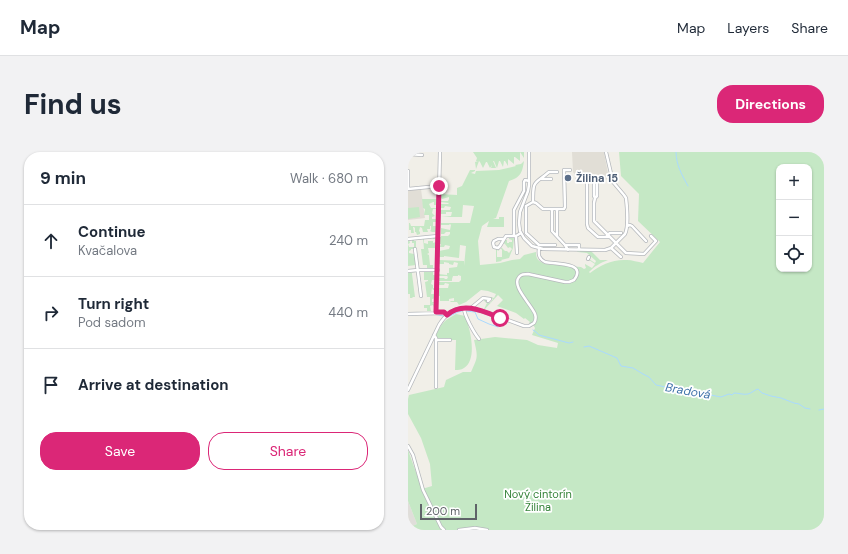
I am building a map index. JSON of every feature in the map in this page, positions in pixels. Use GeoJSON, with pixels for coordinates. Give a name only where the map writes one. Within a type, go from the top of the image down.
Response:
{"type":"FeatureCollection","features":[{"type":"Feature","properties":{"kind":"street"},"geometry":{"type":"LineString","coordinates":[[436,312],[440,152]]}},
{"type":"Feature","properties":{"kind":"street"},"geometry":{"type":"LineString","coordinates":[[529,154],[528,191],[520,212],[519,223],[521,235],[530,244],[539,249],[605,250],[611,248],[627,231],[626,198],[613,182],[606,152]]}},
{"type":"Feature","properties":{"kind":"street"},"geometry":{"type":"LineString","coordinates":[[408,154],[422,155]]}},
{"type":"Feature","properties":{"kind":"street"},"geometry":{"type":"LineString","coordinates":[[408,170],[408,189],[439,186]]}},
{"type":"Feature","properties":{"kind":"street"},"geometry":{"type":"LineString","coordinates":[[533,202],[543,209],[564,209],[564,170],[570,170]]}},
{"type":"Feature","properties":{"kind":"street"},"geometry":{"type":"LineString","coordinates":[[533,202],[533,186],[537,181],[549,172],[557,172]]}},
{"type":"Feature","properties":{"kind":"street"},"geometry":{"type":"LineString","coordinates":[[540,179],[551,179]]}},
{"type":"Feature","properties":{"kind":"street"},"geometry":{"type":"LineString","coordinates":[[517,253],[514,210],[524,190],[524,182],[526,180],[529,181]]}},
{"type":"Feature","properties":{"kind":"street"},"geometry":{"type":"LineString","coordinates":[[577,180],[587,180],[588,228],[598,237],[608,236],[610,233],[621,233]]}},
{"type":"Feature","properties":{"kind":"street"},"geometry":{"type":"LineString","coordinates":[[596,182],[594,196],[594,221],[630,257]]}},
{"type":"Feature","properties":{"kind":"street"},"geometry":{"type":"LineString","coordinates":[[522,205],[526,206],[533,202]]}},
{"type":"Feature","properties":{"kind":"street"},"geometry":{"type":"LineString","coordinates":[[526,206],[526,233],[538,244],[555,245]]}},
{"type":"Feature","properties":{"kind":"street"},"geometry":{"type":"LineString","coordinates":[[552,209],[552,231],[568,250]]}},
{"type":"Feature","properties":{"kind":"street"},"geometry":{"type":"LineString","coordinates":[[556,236],[557,209]]}},
{"type":"Feature","properties":{"kind":"street"},"geometry":{"type":"LineString","coordinates":[[627,225],[632,226],[646,241]]}},
{"type":"Feature","properties":{"kind":"street"},"geometry":{"type":"LineString","coordinates":[[503,239],[506,236],[515,236],[526,233]]}},
{"type":"Feature","properties":{"kind":"street"},"geometry":{"type":"LineString","coordinates":[[408,238],[438,236]]}},
{"type":"Feature","properties":{"kind":"street"},"geometry":{"type":"LineString","coordinates":[[626,253],[644,254],[656,241],[651,236]]}},
{"type":"Feature","properties":{"kind":"street"},"geometry":{"type":"LineString","coordinates":[[551,245],[551,250]]}},
{"type":"Feature","properties":{"kind":"street"},"geometry":{"type":"LineString","coordinates":[[565,245],[579,245],[579,250]]}},
{"type":"Feature","properties":{"kind":"street"},"geometry":{"type":"LineString","coordinates":[[611,248],[621,257]]}},
{"type":"Feature","properties":{"kind":"street"},"geometry":{"type":"LineString","coordinates":[[415,249],[421,296]]}},
{"type":"Feature","properties":{"kind":"street"},"geometry":{"type":"LineString","coordinates":[[408,390],[434,335],[441,322],[447,315],[455,310],[471,308],[530,326],[536,320],[536,316],[517,286],[517,281],[521,274],[567,282],[574,280],[577,274],[575,268],[570,265],[545,262],[539,256],[539,249]]}},
{"type":"Feature","properties":{"kind":"street"},"geometry":{"type":"LineString","coordinates":[[408,271],[438,270]]}},
{"type":"Feature","properties":{"kind":"street"},"geometry":{"type":"LineString","coordinates":[[471,308],[477,305],[483,298],[490,299],[488,301]]}},
{"type":"Feature","properties":{"kind":"street"},"geometry":{"type":"LineString","coordinates":[[464,308],[464,313],[479,339]]}},
{"type":"Feature","properties":{"kind":"street"},"geometry":{"type":"LineString","coordinates":[[408,314],[444,312],[447,315]]}},
{"type":"Feature","properties":{"kind":"street"},"geometry":{"type":"LineString","coordinates":[[434,335],[436,336],[436,387]]}},
{"type":"Feature","properties":{"kind":"street"},"geometry":{"type":"LineString","coordinates":[[436,340],[450,340]]}},
{"type":"Feature","properties":{"kind":"street"},"geometry":{"type":"LineString","coordinates":[[408,446],[413,455],[423,490],[441,527],[444,530]]}},
{"type":"Feature","properties":{"kind":"street"},"geometry":{"type":"LineString","coordinates":[[459,530],[473,528],[487,530]]}},
{"type":"Feature","properties":{"kind":"shaded area"},"geometry":{"type":"Polygon","coordinates":[[[572,152],[604,152],[609,179],[589,181],[589,176],[575,175],[573,172],[572,152]]]}},
{"type":"Feature","properties":{"kind":"shaded area"},"geometry":{"type":"Polygon","coordinates":[[[421,189],[425,218],[408,220],[408,190],[421,189]]]}},
{"type":"Feature","properties":{"kind":"shaded area"},"geometry":{"type":"Polygon","coordinates":[[[408,501],[417,524],[408,528],[408,501]]]}},
{"type":"Feature","properties":{"kind":"green space"},"geometry":{"type":"Polygon","coordinates":[[[473,152],[520,152],[520,161],[514,157],[514,164],[508,159],[508,166],[504,161],[503,167],[499,161],[497,168],[494,161],[496,168],[491,168],[492,165],[490,168],[486,162],[483,168],[479,161],[476,169],[475,162],[478,161],[476,161],[477,158],[473,152]]]}},
{"type":"Feature","properties":{"kind":"green space"},"geometry":{"type":"Polygon","coordinates":[[[520,152],[524,152],[524,158],[520,152]]]}},
{"type":"Feature","properties":{"kind":"green space","name":"Nový cintorín Žilina"},"geometry":{"type":"Polygon","coordinates":[[[619,152],[824,152],[824,530],[408,530],[408,528],[417,524],[408,501],[408,450],[422,489],[432,486],[430,464],[421,438],[408,414],[409,395],[444,387],[446,380],[463,372],[471,372],[477,357],[474,340],[495,337],[527,340],[538,345],[557,348],[558,343],[532,335],[535,328],[532,323],[530,324],[530,322],[525,318],[524,319],[516,313],[497,306],[503,300],[498,295],[485,310],[476,308],[484,309],[487,303],[484,300],[487,299],[490,303],[493,299],[491,297],[494,298],[496,294],[488,291],[481,290],[466,302],[459,305],[457,302],[450,302],[454,301],[454,298],[449,299],[449,301],[440,301],[440,296],[438,296],[438,288],[448,288],[449,284],[445,283],[444,285],[439,285],[439,282],[459,282],[461,280],[461,276],[453,276],[452,281],[439,281],[439,278],[447,279],[448,277],[439,276],[439,274],[447,275],[447,273],[449,273],[449,268],[457,267],[458,263],[454,262],[453,265],[444,262],[444,264],[439,264],[439,260],[464,261],[464,266],[466,246],[460,245],[459,258],[444,256],[439,257],[439,251],[449,249],[450,246],[445,245],[444,247],[440,247],[441,244],[439,244],[439,237],[448,236],[450,234],[450,232],[446,232],[441,234],[441,228],[450,230],[451,225],[441,225],[441,223],[470,223],[474,206],[463,205],[462,217],[441,217],[451,216],[452,212],[441,214],[441,210],[450,210],[451,207],[445,206],[444,208],[441,208],[440,204],[449,203],[440,201],[448,201],[449,197],[442,199],[440,194],[457,195],[457,188],[462,186],[470,170],[475,170],[471,173],[475,174],[476,171],[499,170],[516,166],[515,165],[521,164],[524,161],[520,174],[516,178],[509,181],[496,218],[493,219],[504,217],[504,227],[487,227],[489,221],[482,226],[478,241],[480,265],[520,259],[524,255],[536,252],[538,260],[545,264],[581,267],[584,269],[586,268],[585,264],[592,268],[595,264],[589,259],[595,263],[596,261],[587,253],[577,251],[591,251],[600,260],[608,260],[596,266],[589,272],[590,273],[602,265],[617,260],[629,260],[643,263],[660,242],[638,221],[639,194],[621,176],[619,152]]]}},
{"type":"Feature","properties":{"kind":"green space"},"geometry":{"type":"Polygon","coordinates":[[[422,199],[438,199],[438,205],[434,205],[434,202],[429,204],[431,208],[438,208],[433,209],[432,213],[435,216],[432,217],[432,219],[438,218],[438,224],[433,222],[433,226],[438,226],[437,235],[433,236],[432,235],[436,235],[435,232],[430,231],[431,226],[430,229],[427,229],[428,232],[423,232],[422,228],[420,227],[420,234],[417,235],[414,227],[414,233],[411,233],[411,230],[409,230],[409,223],[411,226],[424,226],[425,220],[429,220],[429,215],[424,215],[425,209],[423,208],[422,199]]]}},
{"type":"Feature","properties":{"kind":"green space"},"geometry":{"type":"Polygon","coordinates":[[[419,207],[420,217],[408,219],[408,208],[419,207]]]}},
{"type":"Feature","properties":{"kind":"green space"},"geometry":{"type":"Polygon","coordinates":[[[507,237],[514,237],[513,248],[509,258],[496,262],[496,249],[498,248],[499,251],[497,250],[497,257],[502,257],[502,250],[500,247],[509,253],[512,249],[510,247],[508,248],[503,243],[505,240],[507,240],[507,243],[512,242],[512,240],[507,237]]]}},
{"type":"Feature","properties":{"kind":"green space"},"geometry":{"type":"Polygon","coordinates":[[[423,238],[424,243],[428,244],[428,241],[433,241],[433,243],[436,242],[436,239],[433,238],[437,238],[437,244],[435,244],[435,246],[437,246],[437,248],[428,248],[429,253],[427,254],[429,255],[430,265],[433,265],[433,269],[427,269],[427,265],[423,265],[421,249],[424,249],[423,238]]]}},
{"type":"Feature","properties":{"kind":"green space"},"geometry":{"type":"Polygon","coordinates":[[[412,239],[416,241],[416,249],[411,249],[409,253],[414,254],[416,265],[408,266],[408,244],[409,247],[414,247],[412,239]]]}},
{"type":"Feature","properties":{"kind":"green space"},"geometry":{"type":"Polygon","coordinates":[[[420,271],[437,271],[437,274],[433,272],[433,275],[437,275],[437,280],[432,280],[431,284],[433,285],[433,288],[437,285],[435,293],[435,290],[432,288],[431,294],[436,294],[436,298],[432,299],[432,302],[436,303],[432,303],[436,304],[436,310],[433,305],[430,306],[431,311],[427,311],[427,308],[424,308],[424,305],[430,305],[430,297],[427,297],[425,282],[428,280],[424,280],[424,272],[420,271]]]}},
{"type":"Feature","properties":{"kind":"green space"},"geometry":{"type":"Polygon","coordinates":[[[416,272],[412,273],[415,297],[410,298],[410,294],[408,294],[408,273],[416,272]]]}},
{"type":"Feature","properties":{"kind":"green space"},"geometry":{"type":"Polygon","coordinates":[[[456,314],[465,316],[472,343],[471,358],[468,364],[460,370],[455,370],[456,340],[437,340],[436,335],[444,322],[456,314]]]}},
{"type":"Feature","properties":{"kind":"waterway"},"geometry":{"type":"LineString","coordinates":[[676,152],[678,166],[688,186]]}},
{"type":"Feature","properties":{"kind":"waterway","name":"Bradová"},"geometry":{"type":"LineString","coordinates":[[448,317],[462,311]]}},
{"type":"Feature","properties":{"kind":"waterway","name":"Bradová"},"geometry":{"type":"LineString","coordinates":[[466,311],[475,312],[478,319],[498,327]]}},
{"type":"Feature","properties":{"kind":"waterway","name":"Bradová"},"geometry":{"type":"LineString","coordinates":[[434,314],[443,316]]}},
{"type":"Feature","properties":{"kind":"waterway","name":"Bradová"},"geometry":{"type":"LineString","coordinates":[[408,315],[413,315]]}},
{"type":"Feature","properties":{"kind":"waterway"},"geometry":{"type":"LineString","coordinates":[[533,330],[539,335],[569,343],[573,342]]}},
{"type":"Feature","properties":{"kind":"waterway","name":"Bradová"},"geometry":{"type":"LineString","coordinates":[[584,347],[589,346],[617,358],[621,366],[633,368],[649,377],[656,385],[684,391],[697,391],[699,394],[721,397],[729,394],[732,395],[734,393],[748,394],[758,389],[762,393],[781,398],[810,409]]}},
{"type":"Feature","properties":{"kind":"waterway","name":"Bradová"},"geometry":{"type":"LineString","coordinates":[[819,410],[824,409]]}},
{"type":"Feature","properties":{"kind":"place","name":"Žilina 15"},"geometry":{"type":"Point","coordinates":[568,178]}},
{"type":"Feature","properties":{"kind":"route"},"geometry":{"type":"LineString","coordinates":[[439,186],[436,312],[444,312],[447,315],[457,309],[467,308],[476,309],[500,318]]}}]}
